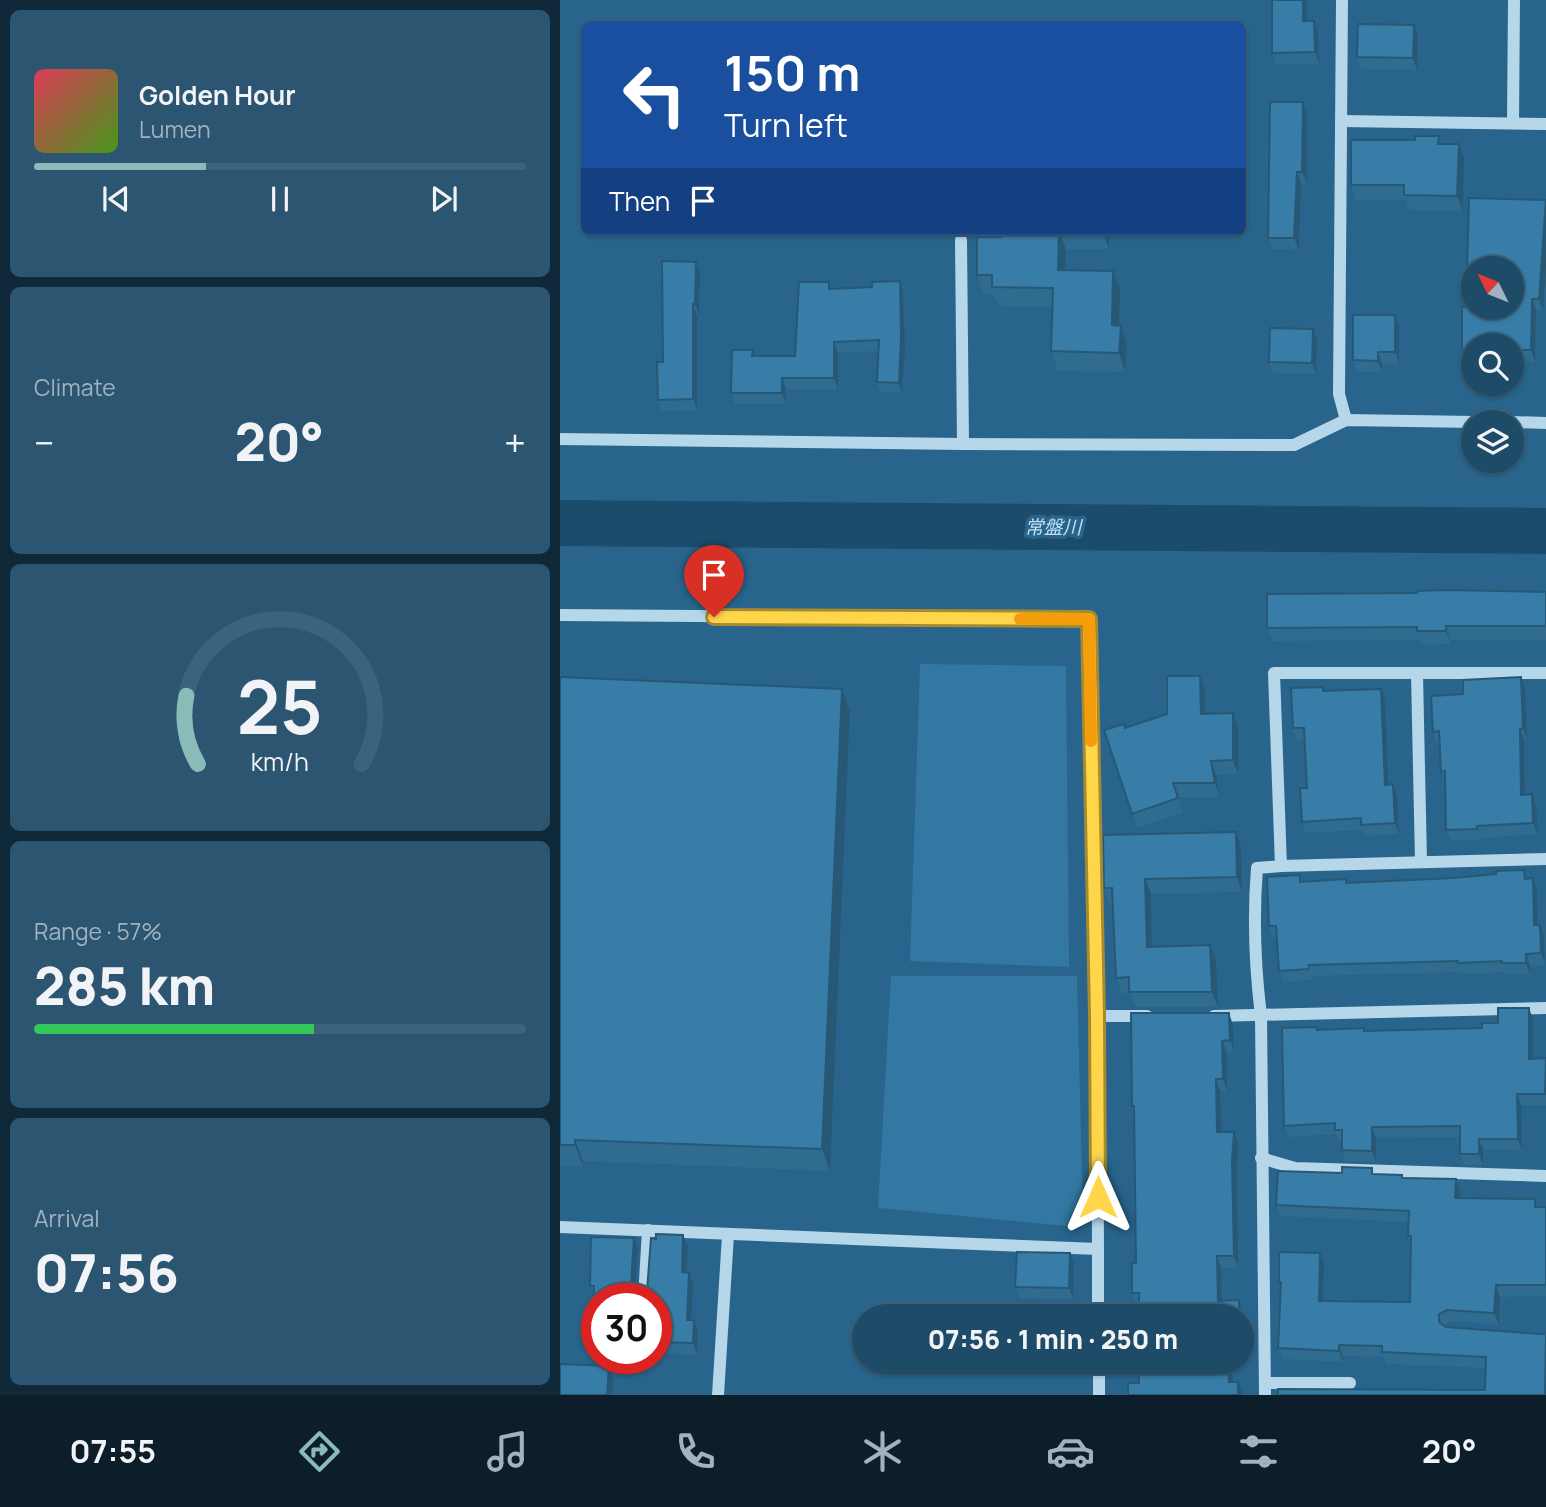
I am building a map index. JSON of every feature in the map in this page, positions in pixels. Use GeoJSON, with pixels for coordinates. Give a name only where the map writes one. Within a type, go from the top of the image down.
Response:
{"type":"FeatureCollection","features":[{"type":"Feature","properties":{"kind":"street"},"geometry":{"type":"LineString","coordinates":[[1342,0],[1339,394],[1346,420]]}},
{"type":"Feature","properties":{"kind":"street"},"geometry":{"type":"LineString","coordinates":[[1513,123],[1514,0]]}},
{"type":"Feature","properties":{"kind":"street"},"geometry":{"type":"LineString","coordinates":[[1341,121],[1546,124]]}},
{"type":"Feature","properties":{"kind":"street"},"geometry":{"type":"LineString","coordinates":[[961,240],[963,444]]}},
{"type":"Feature","properties":{"kind":"street"},"geometry":{"type":"LineString","coordinates":[[560,439],[1294,445],[1346,420],[1461,422]]}},
{"type":"Feature","properties":{"kind":"street"},"geometry":{"type":"LineString","coordinates":[[1524,422],[1546,423]]}},
{"type":"Feature","properties":{"kind":"street"},"geometry":{"type":"LineString","coordinates":[[560,615],[1089,619],[1097,1016],[1098,1304]]}},
{"type":"Feature","properties":{"kind":"street"},"geometry":{"type":"LineString","coordinates":[[1281,866],[1275,673],[1546,673]]}},
{"type":"Feature","properties":{"kind":"street"},"geometry":{"type":"LineString","coordinates":[[1417,674],[1421,862]]}},
{"type":"Feature","properties":{"kind":"street"},"geometry":{"type":"LineString","coordinates":[[1350,1383],[1265,1389],[1257,868],[1546,859]]}},
{"type":"Feature","properties":{"kind":"street"},"geometry":{"type":"LineString","coordinates":[[1206,1016],[1546,1008]]}},
{"type":"Feature","properties":{"kind":"street"},"geometry":{"type":"LineString","coordinates":[[1097,1016],[1165,1016]]}},
{"type":"Feature","properties":{"kind":"street"},"geometry":{"type":"LineString","coordinates":[[1261,1158],[1295,1168],[1546,1176]]}},
{"type":"Feature","properties":{"kind":"street"},"geometry":{"type":"LineString","coordinates":[[560,1227],[1098,1249]]}},
{"type":"Feature","properties":{"kind":"street"},"geometry":{"type":"LineString","coordinates":[[644,1283],[648,1230]]}},
{"type":"Feature","properties":{"kind":"street"},"geometry":{"type":"LineString","coordinates":[[719,1395],[728,1235]]}},
{"type":"Feature","properties":{"kind":"street"},"geometry":{"type":"LineString","coordinates":[[1099,1374],[1099,1395]]}},
{"type":"Feature","properties":{"kind":"shaded area"},"geometry":{"type":"Polygon","coordinates":[[[920,664],[1066,666],[1069,967],[910,961],[920,664]]]}},
{"type":"Feature","properties":{"kind":"shaded area"},"geometry":{"type":"Polygon","coordinates":[[[891,976],[1077,976],[1083,1214],[1067,1226],[878,1208],[891,976]]]}},
{"type":"Feature","properties":{"kind":"building"},"geometry":{"type":"Polygon","coordinates":[[[1272,0],[1303,0],[1303,21],[1314,21],[1315,52],[1272,53],[1272,0]]]}},
{"type":"Feature","properties":{"kind":"building"},"geometry":{"type":"Polygon","coordinates":[[[1358,24],[1414,25],[1413,58],[1357,57],[1358,24]]]}},
{"type":"Feature","properties":{"kind":"building"},"geometry":{"type":"Polygon","coordinates":[[[1270,102],[1303,102],[1302,172],[1297,172],[1294,238],[1268,238],[1270,102]]]}},
{"type":"Feature","properties":{"kind":"building"},"geometry":{"type":"Polygon","coordinates":[[[1415,136],[1439,136],[1438,144],[1459,144],[1457,196],[1404,195],[1404,185],[1351,185],[1351,140],[1415,140],[1415,136]]]}},
{"type":"Feature","properties":{"kind":"building"},"geometry":{"type":"Polygon","coordinates":[[[1469,198],[1546,200],[1539,299],[1532,299],[1531,350],[1524,350],[1524,333],[1462,333],[1462,319],[1524,319],[1524,256],[1467,256],[1469,198]]]}},
{"type":"Feature","properties":{"kind":"building"},"geometry":{"type":"Polygon","coordinates":[[[1059,235],[1058,270],[1113,271],[1112,325],[1121,326],[1119,353],[1051,351],[1053,288],[992,287],[992,275],[977,275],[977,237],[1059,235]]]}},
{"type":"Feature","properties":{"kind":"building"},"geometry":{"type":"Polygon","coordinates":[[[662,261],[696,262],[693,399],[658,400],[657,362],[663,362],[662,261]]]}},
{"type":"Feature","properties":{"kind":"building"},"geometry":{"type":"Polygon","coordinates":[[[900,281],[899,383],[877,382],[879,340],[834,342],[834,378],[782,378],[782,393],[731,393],[732,350],[753,350],[752,356],[795,356],[799,282],[829,282],[829,289],[872,287],[872,282],[900,281]]]}},
{"type":"Feature","properties":{"kind":"building"},"geometry":{"type":"Polygon","coordinates":[[[1353,315],[1395,315],[1395,352],[1378,352],[1378,361],[1353,360],[1353,315]]]}},
{"type":"Feature","properties":{"kind":"building"},"geometry":{"type":"Polygon","coordinates":[[[1270,328],[1313,329],[1312,363],[1269,362],[1270,328]]]}},
{"type":"Feature","properties":{"kind":"building"},"geometry":{"type":"Polygon","coordinates":[[[1445,590],[1546,592],[1546,626],[1446,626],[1446,631],[1417,631],[1417,627],[1267,628],[1267,594],[1417,593],[1445,590]]]}},
{"type":"Feature","properties":{"kind":"building"},"geometry":{"type":"Polygon","coordinates":[[[1167,676],[1200,676],[1201,714],[1233,713],[1233,760],[1211,761],[1215,783],[1173,783],[1178,798],[1132,814],[1104,730],[1124,724],[1125,728],[1167,714],[1167,676]]]}},
{"type":"Feature","properties":{"kind":"building"},"geometry":{"type":"Polygon","coordinates":[[[560,677],[842,689],[822,1149],[575,1140],[575,1145],[560,1145],[560,677]]]}},
{"type":"Feature","properties":{"kind":"building"},"geometry":{"type":"Polygon","coordinates":[[[1521,677],[1521,795],[1532,794],[1533,823],[1446,830],[1445,771],[1441,772],[1439,731],[1433,732],[1431,696],[1463,694],[1463,680],[1521,677]]]}},
{"type":"Feature","properties":{"kind":"building"},"geometry":{"type":"Polygon","coordinates":[[[1323,687],[1323,691],[1381,689],[1385,785],[1393,784],[1395,823],[1361,825],[1361,818],[1302,822],[1300,788],[1307,788],[1304,728],[1293,728],[1291,688],[1323,687]]]}},
{"type":"Feature","properties":{"kind":"building"},"geometry":{"type":"Polygon","coordinates":[[[1236,832],[1237,877],[1145,879],[1147,947],[1210,945],[1212,992],[1129,992],[1129,977],[1116,978],[1112,888],[1104,888],[1103,835],[1236,832]]]}},
{"type":"Feature","properties":{"kind":"building"},"geometry":{"type":"Polygon","coordinates":[[[1524,870],[1525,879],[1533,878],[1534,925],[1540,925],[1541,953],[1526,954],[1526,963],[1458,961],[1309,965],[1309,969],[1279,971],[1276,926],[1269,926],[1267,877],[1300,875],[1300,882],[1346,879],[1346,883],[1453,878],[1496,874],[1496,871],[1524,870]]]}},
{"type":"Feature","properties":{"kind":"building"},"geometry":{"type":"Polygon","coordinates":[[[1498,1008],[1529,1008],[1529,1059],[1546,1058],[1545,1094],[1517,1094],[1518,1139],[1479,1139],[1479,1154],[1460,1154],[1460,1126],[1372,1127],[1372,1151],[1342,1150],[1342,1130],[1335,1130],[1335,1123],[1284,1126],[1282,1028],[1364,1028],[1364,1031],[1482,1028],[1482,1023],[1498,1023],[1498,1008]]]}},
{"type":"Feature","properties":{"kind":"building"},"geometry":{"type":"Polygon","coordinates":[[[1131,1013],[1229,1013],[1230,1040],[1222,1041],[1223,1079],[1216,1079],[1217,1132],[1234,1132],[1234,1256],[1217,1256],[1218,1301],[1239,1300],[1239,1304],[1139,1304],[1139,1293],[1132,1293],[1132,1263],[1136,1263],[1131,1013]]]}},
{"type":"Feature","properties":{"kind":"building"},"geometry":{"type":"Polygon","coordinates":[[[1342,1167],[1372,1168],[1372,1174],[1402,1175],[1402,1178],[1456,1179],[1455,1198],[1535,1199],[1535,1207],[1546,1207],[1546,1285],[1496,1285],[1494,1313],[1447,1310],[1439,1314],[1439,1322],[1446,1327],[1546,1333],[1545,1395],[1278,1395],[1278,1389],[1485,1390],[1486,1357],[1382,1352],[1382,1346],[1339,1345],[1339,1351],[1278,1348],[1281,1282],[1279,1252],[1320,1253],[1319,1301],[1410,1302],[1409,1211],[1276,1205],[1278,1171],[1342,1173],[1342,1167]]]}},
{"type":"Feature","properties":{"kind":"building"},"geometry":{"type":"Polygon","coordinates":[[[656,1234],[683,1235],[682,1272],[689,1273],[687,1320],[694,1320],[693,1343],[672,1342],[672,1283],[648,1283],[651,1238],[656,1239],[656,1234]]]}},
{"type":"Feature","properties":{"kind":"building"},"geometry":{"type":"Polygon","coordinates":[[[591,1237],[634,1238],[631,1283],[590,1283],[591,1237]]]}},
{"type":"Feature","properties":{"kind":"building"},"geometry":{"type":"Polygon","coordinates":[[[1017,1252],[1070,1253],[1069,1288],[1015,1287],[1017,1252]]]}},
{"type":"Feature","properties":{"kind":"building"},"geometry":{"type":"Polygon","coordinates":[[[560,1364],[581,1365],[581,1374],[608,1374],[607,1395],[560,1395],[560,1364]]]}},
{"type":"Feature","properties":{"kind":"building"},"geometry":{"type":"Polygon","coordinates":[[[1139,1374],[1229,1374],[1229,1382],[1238,1382],[1238,1395],[1128,1395],[1128,1383],[1139,1383],[1139,1374]]]}},
{"type":"Feature","properties":{"kind":"waterway","name":"常盤川"},"geometry":{"type":"LineString","coordinates":[[560,523],[1546,531]]}},
{"type":"Feature","properties":{"kind":"slow traffic"},"geometry":{"type":"LineString","coordinates":[[1020,619],[1089,619],[1091,741]]}},
{"type":"Feature","properties":{"kind":"route"},"geometry":{"type":"LineString","coordinates":[[714,617],[1089,619],[1098,1197]]}}]}
